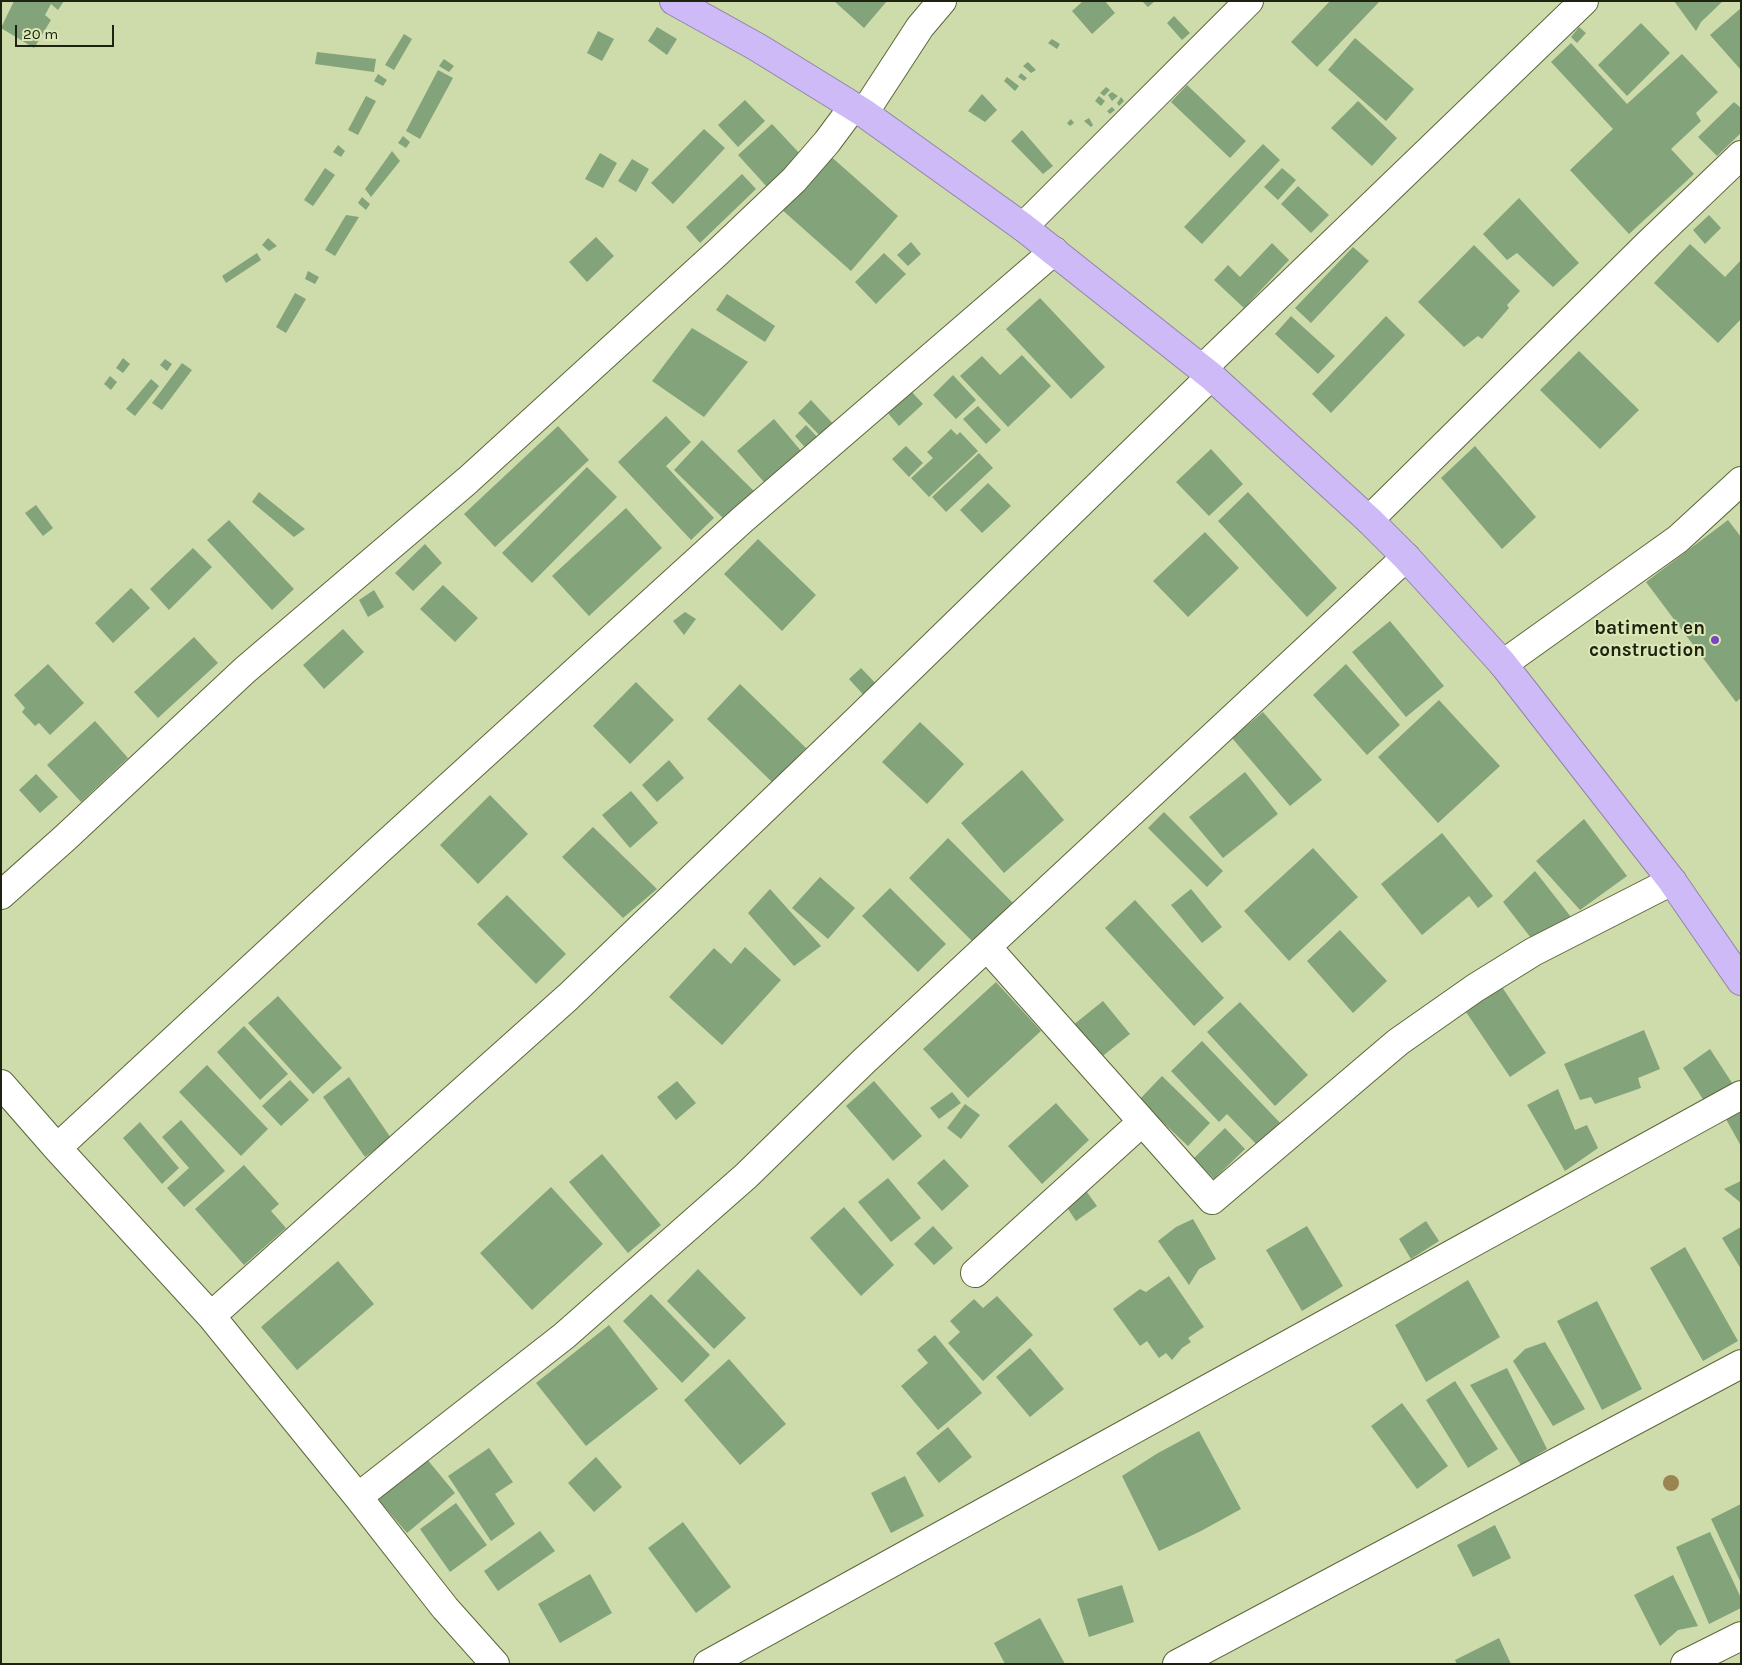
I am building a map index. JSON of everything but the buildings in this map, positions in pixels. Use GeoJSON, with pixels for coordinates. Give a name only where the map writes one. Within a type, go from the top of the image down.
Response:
{"type":"FeatureCollection","features":[{"type":"Feature","properties":{"kind":"highway"},"geometry":{"type":"LineString","coordinates":[[674,1],[757,47],[859,110],[1023,227],[1207,373],[1369,520],[1406,557],[1503,664],[1672,881],[1741,981]]}},
{"type":"Feature","properties":{"kind":"street"},"geometry":{"type":"LineString","coordinates":[[1,895],[245,670],[468,480],[718,252],[794,180],[827,142],[859,110],[920,27],[942,1]]}},
{"type":"Feature","properties":{"kind":"street"},"geometry":{"type":"LineString","coordinates":[[1023,227],[1249,1]]}},
{"type":"Feature","properties":{"kind":"street"},"geometry":{"type":"LineString","coordinates":[[211,1316],[568,997],[866,712],[1584,1]]}},
{"type":"Feature","properties":{"kind":"street"},"geometry":{"type":"LineString","coordinates":[[1369,520],[1648,244],[1741,155]]}},
{"type":"Feature","properties":{"kind":"street"},"geometry":{"type":"LineString","coordinates":[[56,1148],[370,858],[742,520],[1054,252]]}},
{"type":"Feature","properties":{"kind":"street"},"geometry":{"type":"LineString","coordinates":[[1503,664],[1678,539],[1741,481]]}},
{"type":"Feature","properties":{"kind":"street"},"geometry":{"type":"LineString","coordinates":[[358,1498],[564,1336],[746,1176],[864,1062],[1406,557]]}},
{"type":"Feature","properties":{"kind":"street"},"geometry":{"type":"LineString","coordinates":[[987,947],[1212,1200],[1398,1042],[1475,988],[1533,952],[1672,881]]}},
{"type":"Feature","properties":{"kind":"street"},"geometry":{"type":"LineString","coordinates":[[1,1084],[56,1148],[211,1316],[446,1608],[495,1664]]}},
{"type":"Feature","properties":{"kind":"street"},"geometry":{"type":"LineString","coordinates":[[708,1664],[1741,1095]]}},
{"type":"Feature","properties":{"kind":"street"},"geometry":{"type":"LineString","coordinates":[[975,1273],[1142,1122]]}},
{"type":"Feature","properties":{"kind":"street"},"geometry":{"type":"LineString","coordinates":[[1177,1664],[1741,1364]]}},
{"type":"Feature","properties":{"kind":"street"},"geometry":{"type":"LineString","coordinates":[[1685,1664],[1741,1636]]}},
{"type":"Feature","properties":{"kind":"place","name":"batiment en construction"},"geometry":{"type":"Point","coordinates":[1715,640]}}]}
